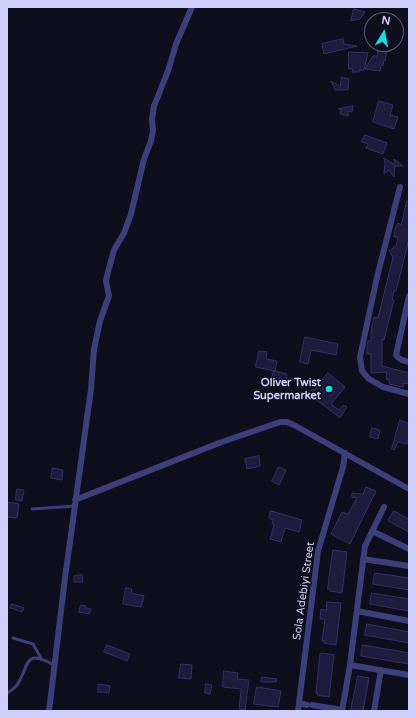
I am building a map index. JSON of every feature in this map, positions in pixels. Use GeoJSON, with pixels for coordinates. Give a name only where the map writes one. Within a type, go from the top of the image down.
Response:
{"type":"FeatureCollection","features":[{"type":"Feature","properties":{"kind":"street"},"geometry":{"type":"LineString","coordinates":[[49,711],[91,389],[94,349],[100,321],[108,296],[106,281],[114,250],[124,233],[131,214],[144,159],[151,141],[154,106],[168,71],[176,44],[192,7]]}},
{"type":"Feature","properties":{"kind":"street"},"geometry":{"type":"LineString","coordinates":[[400,187],[377,277],[360,357],[362,371],[369,379],[383,387],[409,394]]}},
{"type":"Feature","properties":{"kind":"street"},"geometry":{"type":"LineString","coordinates":[[409,296],[406,319],[396,355],[402,361],[409,362]]}},
{"type":"Feature","properties":{"kind":"street"},"geometry":{"type":"LineString","coordinates":[[75,503],[219,443],[280,422],[287,422],[294,425],[409,489]]}},
{"type":"Feature","properties":{"kind":"street","name":"Sola Adebiyi Street"},"geometry":{"type":"LineString","coordinates":[[298,711],[318,550],[343,467],[345,453]]}},
{"type":"Feature","properties":{"kind":"street"},"geometry":{"type":"LineString","coordinates":[[299,703],[342,710],[350,665],[365,546],[384,507]]}},
{"type":"Feature","properties":{"kind":"street"},"geometry":{"type":"LineString","coordinates":[[372,531],[409,549]]}},
{"type":"Feature","properties":{"kind":"street"},"geometry":{"type":"LineString","coordinates":[[363,559],[409,566]]}},
{"type":"Feature","properties":{"kind":"street"},"geometry":{"type":"LineString","coordinates":[[356,611],[409,620]]}},
{"type":"Feature","properties":{"kind":"street"},"geometry":{"type":"LineString","coordinates":[[350,665],[409,674]]}},
{"type":"Feature","properties":{"kind":"street"},"geometry":{"type":"LineString","coordinates":[[374,711],[381,670]]}},
{"type":"Feature","properties":{"kind":"lane"},"geometry":{"type":"LineString","coordinates":[[32,509],[75,503]]}},
{"type":"Feature","properties":{"kind":"lane"},"geometry":{"type":"LineString","coordinates":[[13,638],[33,644],[41,658]]}},
{"type":"Feature","properties":{"kind":"lane"},"geometry":{"type":"LineString","coordinates":[[7,693],[16,686],[28,661],[33,658],[41,658],[55,666]]}},
{"type":"Feature","properties":{"kind":"building"},"geometry":{"type":"Polygon","coordinates":[[[354,9],[365,12],[360,19],[351,21],[354,9]]]}},
{"type":"Feature","properties":{"kind":"building"},"geometry":{"type":"Polygon","coordinates":[[[343,39],[344,44],[357,46],[324,54],[322,44],[343,39]]]}},
{"type":"Feature","properties":{"kind":"building"},"geometry":{"type":"Polygon","coordinates":[[[349,52],[368,53],[364,70],[352,72],[353,69],[349,69],[349,52]]]}},
{"type":"Feature","properties":{"kind":"building"},"geometry":{"type":"Polygon","coordinates":[[[378,52],[387,52],[385,61],[384,60],[380,71],[365,69],[373,56],[378,56],[378,52]]]}},
{"type":"Feature","properties":{"kind":"building"},"geometry":{"type":"Polygon","coordinates":[[[342,77],[349,79],[348,90],[335,90],[331,81],[340,86],[342,77]]]}},
{"type":"Feature","properties":{"kind":"building"},"geometry":{"type":"Polygon","coordinates":[[[379,101],[393,105],[390,115],[398,117],[394,129],[373,122],[379,101]]]}},
{"type":"Feature","properties":{"kind":"building"},"geometry":{"type":"Polygon","coordinates":[[[353,106],[352,112],[348,111],[348,116],[340,114],[341,110],[343,110],[339,109],[353,106]]]}},
{"type":"Feature","properties":{"kind":"building"},"geometry":{"type":"Polygon","coordinates":[[[365,135],[387,143],[383,154],[366,148],[368,144],[362,142],[365,135]]]}},
{"type":"Feature","properties":{"kind":"building"},"geometry":{"type":"Polygon","coordinates":[[[384,158],[395,165],[394,159],[403,166],[395,166],[394,177],[389,170],[384,174],[384,158]]]}},
{"type":"Feature","properties":{"kind":"building"},"geometry":{"type":"Polygon","coordinates":[[[407,201],[409,201],[409,239],[396,291],[394,291],[392,300],[394,300],[384,340],[382,339],[382,366],[409,373],[409,384],[404,383],[403,387],[389,384],[389,380],[386,379],[387,372],[371,373],[371,354],[367,354],[367,346],[368,341],[371,341],[374,317],[378,318],[393,257],[389,251],[396,246],[398,237],[394,237],[395,229],[398,223],[401,225],[407,201]]]}},
{"type":"Feature","properties":{"kind":"building"},"geometry":{"type":"Polygon","coordinates":[[[305,337],[338,344],[336,355],[311,350],[308,364],[300,362],[305,337]]]}},
{"type":"Feature","properties":{"kind":"building"},"geometry":{"type":"Polygon","coordinates":[[[259,351],[267,352],[266,359],[277,361],[275,371],[256,367],[259,351]]]}},
{"type":"Feature","properties":{"kind":"building"},"geometry":{"type":"Polygon","coordinates":[[[274,371],[287,374],[286,380],[272,377],[274,371]]]}},
{"type":"Feature","properties":{"kind":"building"},"geometry":{"type":"Polygon","coordinates":[[[328,373],[345,387],[331,404],[339,410],[343,405],[347,407],[340,418],[308,393],[312,389],[314,390],[328,373]]]}},
{"type":"Feature","properties":{"kind":"building"},"geometry":{"type":"Polygon","coordinates":[[[400,420],[409,424],[409,437],[407,444],[398,442],[394,450],[392,449],[400,420]]]}},
{"type":"Feature","properties":{"kind":"building"},"geometry":{"type":"Polygon","coordinates":[[[372,428],[380,430],[378,439],[370,437],[372,428]]]}},
{"type":"Feature","properties":{"kind":"building"},"geometry":{"type":"Polygon","coordinates":[[[259,456],[260,466],[247,469],[245,459],[259,456]]]}},
{"type":"Feature","properties":{"kind":"building"},"geometry":{"type":"Polygon","coordinates":[[[279,467],[286,470],[279,485],[272,481],[279,467]]]}},
{"type":"Feature","properties":{"kind":"building"},"geometry":{"type":"Polygon","coordinates":[[[53,468],[63,470],[62,480],[51,478],[53,468]]]}},
{"type":"Feature","properties":{"kind":"building"},"geometry":{"type":"Polygon","coordinates":[[[366,487],[376,491],[350,544],[331,534],[342,512],[348,514],[357,498],[352,497],[352,493],[363,494],[366,487]]]}},
{"type":"Feature","properties":{"kind":"building"},"geometry":{"type":"Polygon","coordinates":[[[17,489],[24,490],[22,501],[16,500],[17,489]]]}},
{"type":"Feature","properties":{"kind":"building"},"geometry":{"type":"Polygon","coordinates":[[[7,502],[19,504],[17,518],[7,517],[7,502]]]}},
{"type":"Feature","properties":{"kind":"building"},"geometry":{"type":"Polygon","coordinates":[[[271,511],[302,520],[299,532],[285,528],[281,542],[270,539],[274,525],[272,524],[273,520],[269,518],[271,511]]]}},
{"type":"Feature","properties":{"kind":"building"},"geometry":{"type":"Polygon","coordinates":[[[394,511],[409,519],[409,532],[388,521],[394,511]]]}},
{"type":"Feature","properties":{"kind":"building"},"geometry":{"type":"Polygon","coordinates":[[[333,550],[347,552],[342,593],[330,591],[330,589],[328,589],[333,550]]]}},
{"type":"Feature","properties":{"kind":"building"},"geometry":{"type":"Polygon","coordinates":[[[375,573],[409,578],[409,590],[373,584],[375,573]]]}},
{"type":"Feature","properties":{"kind":"building"},"geometry":{"type":"Polygon","coordinates":[[[82,575],[83,582],[74,582],[74,576],[82,575]]]}},
{"type":"Feature","properties":{"kind":"building"},"geometry":{"type":"Polygon","coordinates":[[[126,588],[132,589],[131,593],[144,596],[141,607],[123,604],[126,588]]]}},
{"type":"Feature","properties":{"kind":"building"},"geometry":{"type":"Polygon","coordinates":[[[372,593],[409,599],[409,611],[370,604],[372,593]]]}},
{"type":"Feature","properties":{"kind":"building"},"geometry":{"type":"Polygon","coordinates":[[[327,602],[341,603],[336,645],[324,643],[324,641],[322,641],[325,619],[320,619],[321,609],[326,610],[327,602]]]}},
{"type":"Feature","properties":{"kind":"building"},"geometry":{"type":"Polygon","coordinates":[[[12,604],[24,608],[22,612],[10,608],[12,604]]]}},
{"type":"Feature","properties":{"kind":"building"},"geometry":{"type":"Polygon","coordinates":[[[81,605],[91,609],[89,614],[79,612],[81,605]]]}},
{"type":"Feature","properties":{"kind":"building"},"geometry":{"type":"Polygon","coordinates":[[[367,624],[409,632],[409,643],[365,635],[367,624]]]}},
{"type":"Feature","properties":{"kind":"building"},"geometry":{"type":"Polygon","coordinates":[[[107,645],[130,654],[127,661],[104,652],[107,645]]]}},
{"type":"Feature","properties":{"kind":"building"},"geometry":{"type":"Polygon","coordinates":[[[363,645],[409,653],[409,664],[361,656],[363,645]]]}},
{"type":"Feature","properties":{"kind":"building"},"geometry":{"type":"Polygon","coordinates":[[[320,654],[334,655],[329,697],[317,695],[318,693],[316,693],[320,654]]]}},
{"type":"Feature","properties":{"kind":"building"},"geometry":{"type":"Polygon","coordinates":[[[181,664],[192,665],[191,679],[179,678],[181,664]]]}},
{"type":"Feature","properties":{"kind":"building"},"geometry":{"type":"Polygon","coordinates":[[[224,671],[238,673],[237,679],[249,680],[245,710],[239,709],[241,689],[223,687],[224,671]]]}},
{"type":"Feature","properties":{"kind":"building"},"geometry":{"type":"Polygon","coordinates":[[[358,676],[369,678],[363,711],[351,711],[358,676]]]}},
{"type":"Feature","properties":{"kind":"building"},"geometry":{"type":"Polygon","coordinates":[[[262,677],[277,679],[276,682],[261,682],[262,677]]]}},
{"type":"Feature","properties":{"kind":"building"},"geometry":{"type":"Polygon","coordinates":[[[99,684],[110,686],[109,693],[98,692],[99,684]]]}},
{"type":"Feature","properties":{"kind":"building"},"geometry":{"type":"Polygon","coordinates":[[[206,684],[212,685],[210,694],[205,693],[206,684]]]}},
{"type":"Feature","properties":{"kind":"building"},"geometry":{"type":"Polygon","coordinates":[[[257,687],[281,691],[278,707],[254,704],[257,687]]]}},
{"type":"Feature","properties":{"kind":"place","name":"Oliver Twist Supermarket"},"geometry":{"type":"Point","coordinates":[329,389]}}]}
